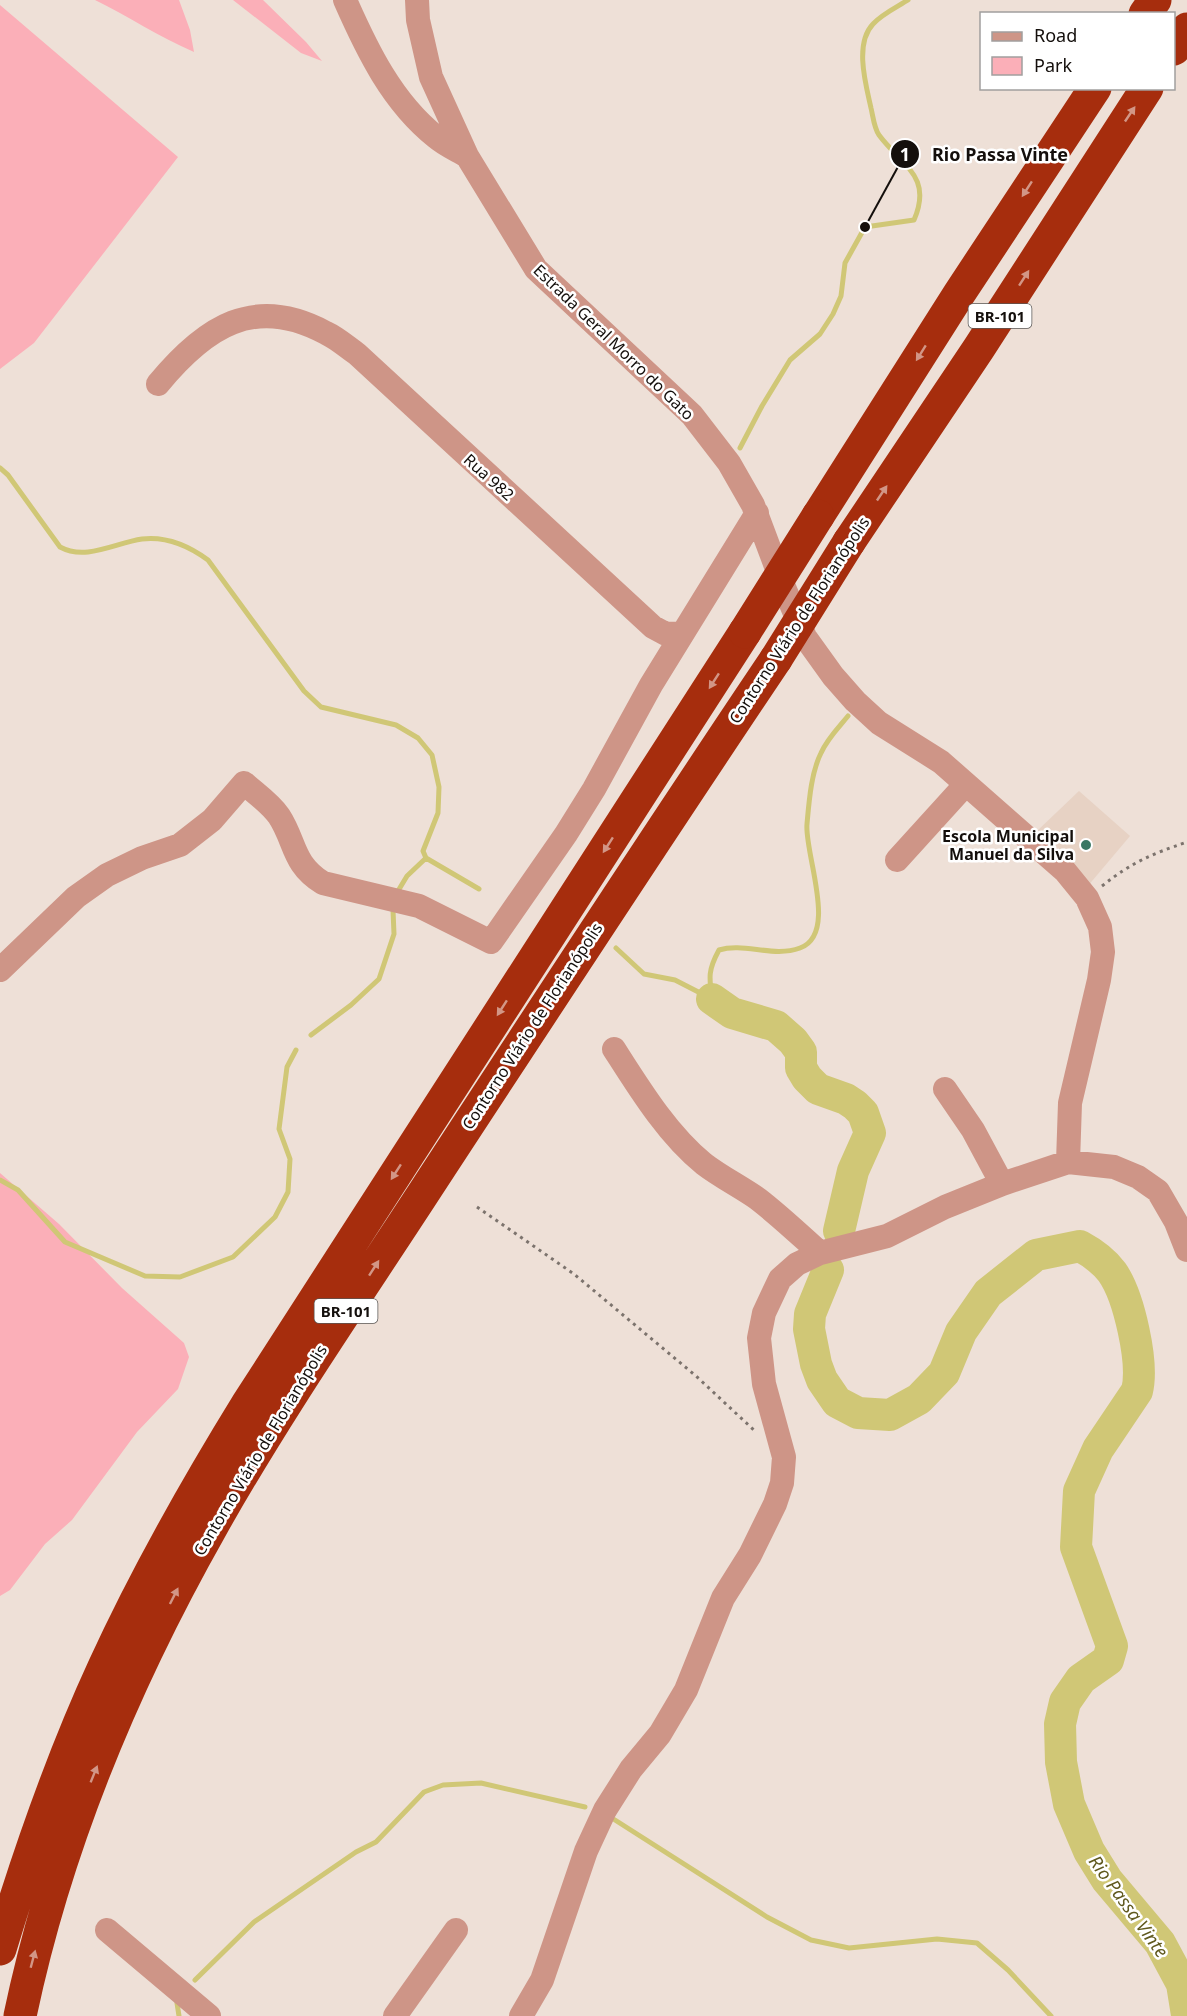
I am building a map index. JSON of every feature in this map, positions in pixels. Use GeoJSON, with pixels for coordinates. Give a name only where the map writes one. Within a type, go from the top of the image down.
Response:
{"type":"FeatureCollection","features":[{"type":"Feature","properties":{"kind":"highway"},"geometry":{"type":"LineString","coordinates":[[1175,46],[1187,29]]}},
{"type":"Feature","properties":{"kind":"highway","name":"Contorno Viário de Florianópolis"},"geometry":{"type":"LineString","coordinates":[[0,1949],[38,1829],[80,1720],[129,1614],[183,1511],[261,1383],[745,632],[959,294],[1094,90]]}},
{"type":"Feature","properties":{"kind":"highway","name":"Contorno Viário de Florianópolis"},"geometry":{"type":"LineString","coordinates":[[21,2016],[50,1894],[88,1786],[153,1639],[211,1527],[314,1360],[618,895],[776,659],[849,542],[979,348],[1146,90]]}},
{"type":"Feature","properties":{"kind":"street"},"geometry":{"type":"LineString","coordinates":[[345,0],[375,63],[398,98],[436,137],[467,156]]}},
{"type":"Feature","properties":{"kind":"street","name":"Estrada Geral Morro do Gato"},"geometry":{"type":"LineString","coordinates":[[417,0],[418,20],[431,77],[467,156],[536,269],[692,415],[729,463],[757,513],[805,637],[833,676],[879,723],[941,762],[1065,871],[1087,898],[1100,927],[1103,952],[1099,980],[1070,1103],[1068,1162]]}},
{"type":"Feature","properties":{"kind":"street","name":"Rua 982"},"geometry":{"type":"LineString","coordinates":[[158,384],[180,357],[217,329],[241,320],[266,315],[294,320],[327,333],[357,354],[654,627],[666,634],[681,633]]}},
{"type":"Feature","properties":{"kind":"street"},"geometry":{"type":"LineString","coordinates":[[0,970],[76,897],[107,874],[142,858],[180,845],[212,820],[244,783],[280,817],[303,867],[323,883],[419,906],[491,942],[566,834],[594,789],[681,633],[757,513]]}},
{"type":"Feature","properties":{"kind":"street"},"geometry":{"type":"LineString","coordinates":[[897,860],[966,784]]}},
{"type":"Feature","properties":{"kind":"street"},"geometry":{"type":"LineString","coordinates":[[614,1049],[632,1077],[685,1145],[704,1164],[756,1198],[820,1253]]}},
{"type":"Feature","properties":{"kind":"street"},"geometry":{"type":"LineString","coordinates":[[945,1089],[973,1130],[1002,1184]]}},
{"type":"Feature","properties":{"kind":"street"},"geometry":{"type":"LineString","coordinates":[[521,2016],[542,1980],[586,1851],[605,1810],[631,1769],[660,1734],[686,1690],[723,1598],[750,1555],[775,1504],[782,1483],[784,1457],[765,1383],[759,1338],[764,1313],[780,1279],[797,1264],[820,1253],[887,1236],[945,1207],[1002,1184],[1068,1162],[1114,1167],[1158,1191],[1176,1222],[1187,1250]]}},
{"type":"Feature","properties":{"kind":"street"},"geometry":{"type":"LineString","coordinates":[[107,1930],[208,2016]]}},
{"type":"Feature","properties":{"kind":"street"},"geometry":{"type":"LineString","coordinates":[[395,2016],[456,1930]]}},
{"type":"Feature","properties":{"kind":"path"},"geometry":{"type":"LineString","coordinates":[[1087,898],[1126,867],[1149,855],[1187,842]]}},
{"type":"Feature","properties":{"kind":"path"},"geometry":{"type":"LineString","coordinates":[[477,1207],[574,1274],[696,1376],[784,1457]]}},
{"type":"Feature","properties":{"kind":"shaded area","name":"Escola Municipal Manuel da Silva"},"geometry":{"type":"Polygon","coordinates":[[[1079,791],[1130,836],[1087,887],[1036,832],[1079,791]]]}},
{"type":"Feature","properties":{"kind":"green space"},"geometry":{"type":"Polygon","coordinates":[[[95,0],[179,0],[190,30],[194,52],[168,40],[95,0]]]}},
{"type":"Feature","properties":{"kind":"green space"},"geometry":{"type":"Polygon","coordinates":[[[233,0],[263,0],[322,61],[301,53],[233,0]]]}},
{"type":"Feature","properties":{"kind":"green space"},"geometry":{"type":"Polygon","coordinates":[[[0,5],[178,157],[34,343],[0,369],[0,5]]]}},
{"type":"Feature","properties":{"kind":"green space"},"geometry":{"type":"Polygon","coordinates":[[[0,1173],[59,1224],[122,1288],[184,1343],[189,1357],[178,1389],[137,1432],[72,1520],[45,1544],[10,1590],[0,1596],[0,1173]]]}},
{"type":"Feature","properties":{"kind":"waterway","name":"Rio Passa Vinte"},"geometry":{"type":"LineString","coordinates":[[740,448],[790,360],[820,334],[833,314],[841,296],[845,263],[865,227],[914,220],[920,193],[917,182],[905,164],[877,132],[863,65],[867,32],[885,14],[908,0]]}},
{"type":"Feature","properties":{"kind":"waterway"},"geometry":{"type":"LineString","coordinates":[[0,468],[8,475],[60,547],[70,551],[90,552],[151,538],[177,543],[201,555],[208,560],[304,691],[321,707],[396,725],[418,738],[432,755],[439,787],[438,813],[423,851],[426,858],[479,889]]}},
{"type":"Feature","properties":{"kind":"waterway","name":"Rio Passa Vinte"},"geometry":{"type":"LineString","coordinates":[[712,999],[710,974],[719,950],[738,948],[790,951],[800,948],[811,940],[817,927],[819,910],[807,837],[811,788],[815,769],[824,748],[848,716]]}},
{"type":"Feature","properties":{"kind":"waterway"},"geometry":{"type":"LineString","coordinates":[[398,891],[407,876],[426,858]]}},
{"type":"Feature","properties":{"kind":"waterway"},"geometry":{"type":"LineString","coordinates":[[311,1035],[351,1005],[379,979],[394,934],[393,910]]}},
{"type":"Feature","properties":{"kind":"waterway"},"geometry":{"type":"LineString","coordinates":[[616,948],[644,974],[675,980],[712,999]]}},
{"type":"Feature","properties":{"kind":"waterway","name":"Rio Passa Vinte"},"geometry":{"type":"LineString","coordinates":[[712,999],[732,1013],[776,1026],[793,1041],[801,1052],[801,1068],[807,1078],[818,1089],[846,1099],[863,1113],[870,1133],[853,1171],[839,1231]]}},
{"type":"Feature","properties":{"kind":"waterway"},"geometry":{"type":"LineString","coordinates":[[0,1180],[18,1190],[65,1242],[145,1276],[180,1277],[233,1257],[275,1217],[288,1192],[290,1159],[279,1129],[287,1067],[296,1050]]}},
{"type":"Feature","properties":{"kind":"waterway","name":"Rio Passa Vinte"},"geometry":{"type":"LineString","coordinates":[[828,1270],[810,1314],[809,1329],[816,1364],[822,1380],[837,1402],[858,1413],[890,1415],[919,1399],[944,1373],[961,1332],[988,1293],[1036,1255],[1080,1246],[1105,1264],[1118,1283],[1134,1330],[1139,1379],[1137,1391],[1098,1449],[1079,1491],[1076,1547],[1112,1646],[1108,1660],[1081,1679],[1065,1702],[1060,1724],[1061,1762],[1069,1804],[1089,1851],[1107,1880],[1160,1943],[1182,1984],[1187,2015]]}},
{"type":"Feature","properties":{"kind":"waterway"},"geometry":{"type":"LineString","coordinates":[[195,1980],[254,1922],[356,1852],[376,1842],[424,1792],[443,1785],[481,1783],[585,1807]]}},
{"type":"Feature","properties":{"kind":"waterway"},"geometry":{"type":"LineString","coordinates":[[615,1820],[767,1917],[811,1940],[849,1948],[937,1939],[977,1943],[1008,1970],[1051,2016]]}},
{"type":"Feature","properties":{"kind":"waterway"},"geometry":{"type":"LineString","coordinates":[[177,2003],[179,2016]]}},
{"type":"Feature","properties":{"kind":"place","name":"Rio Passa Vinte"},"geometry":{"type":"Point","coordinates":[865,227]}},
{"type":"Feature","properties":{"kind":"place","name":"Escola Municipal Manuel da Silva"},"geometry":{"type":"Point","coordinates":[1086,845]}}]}
